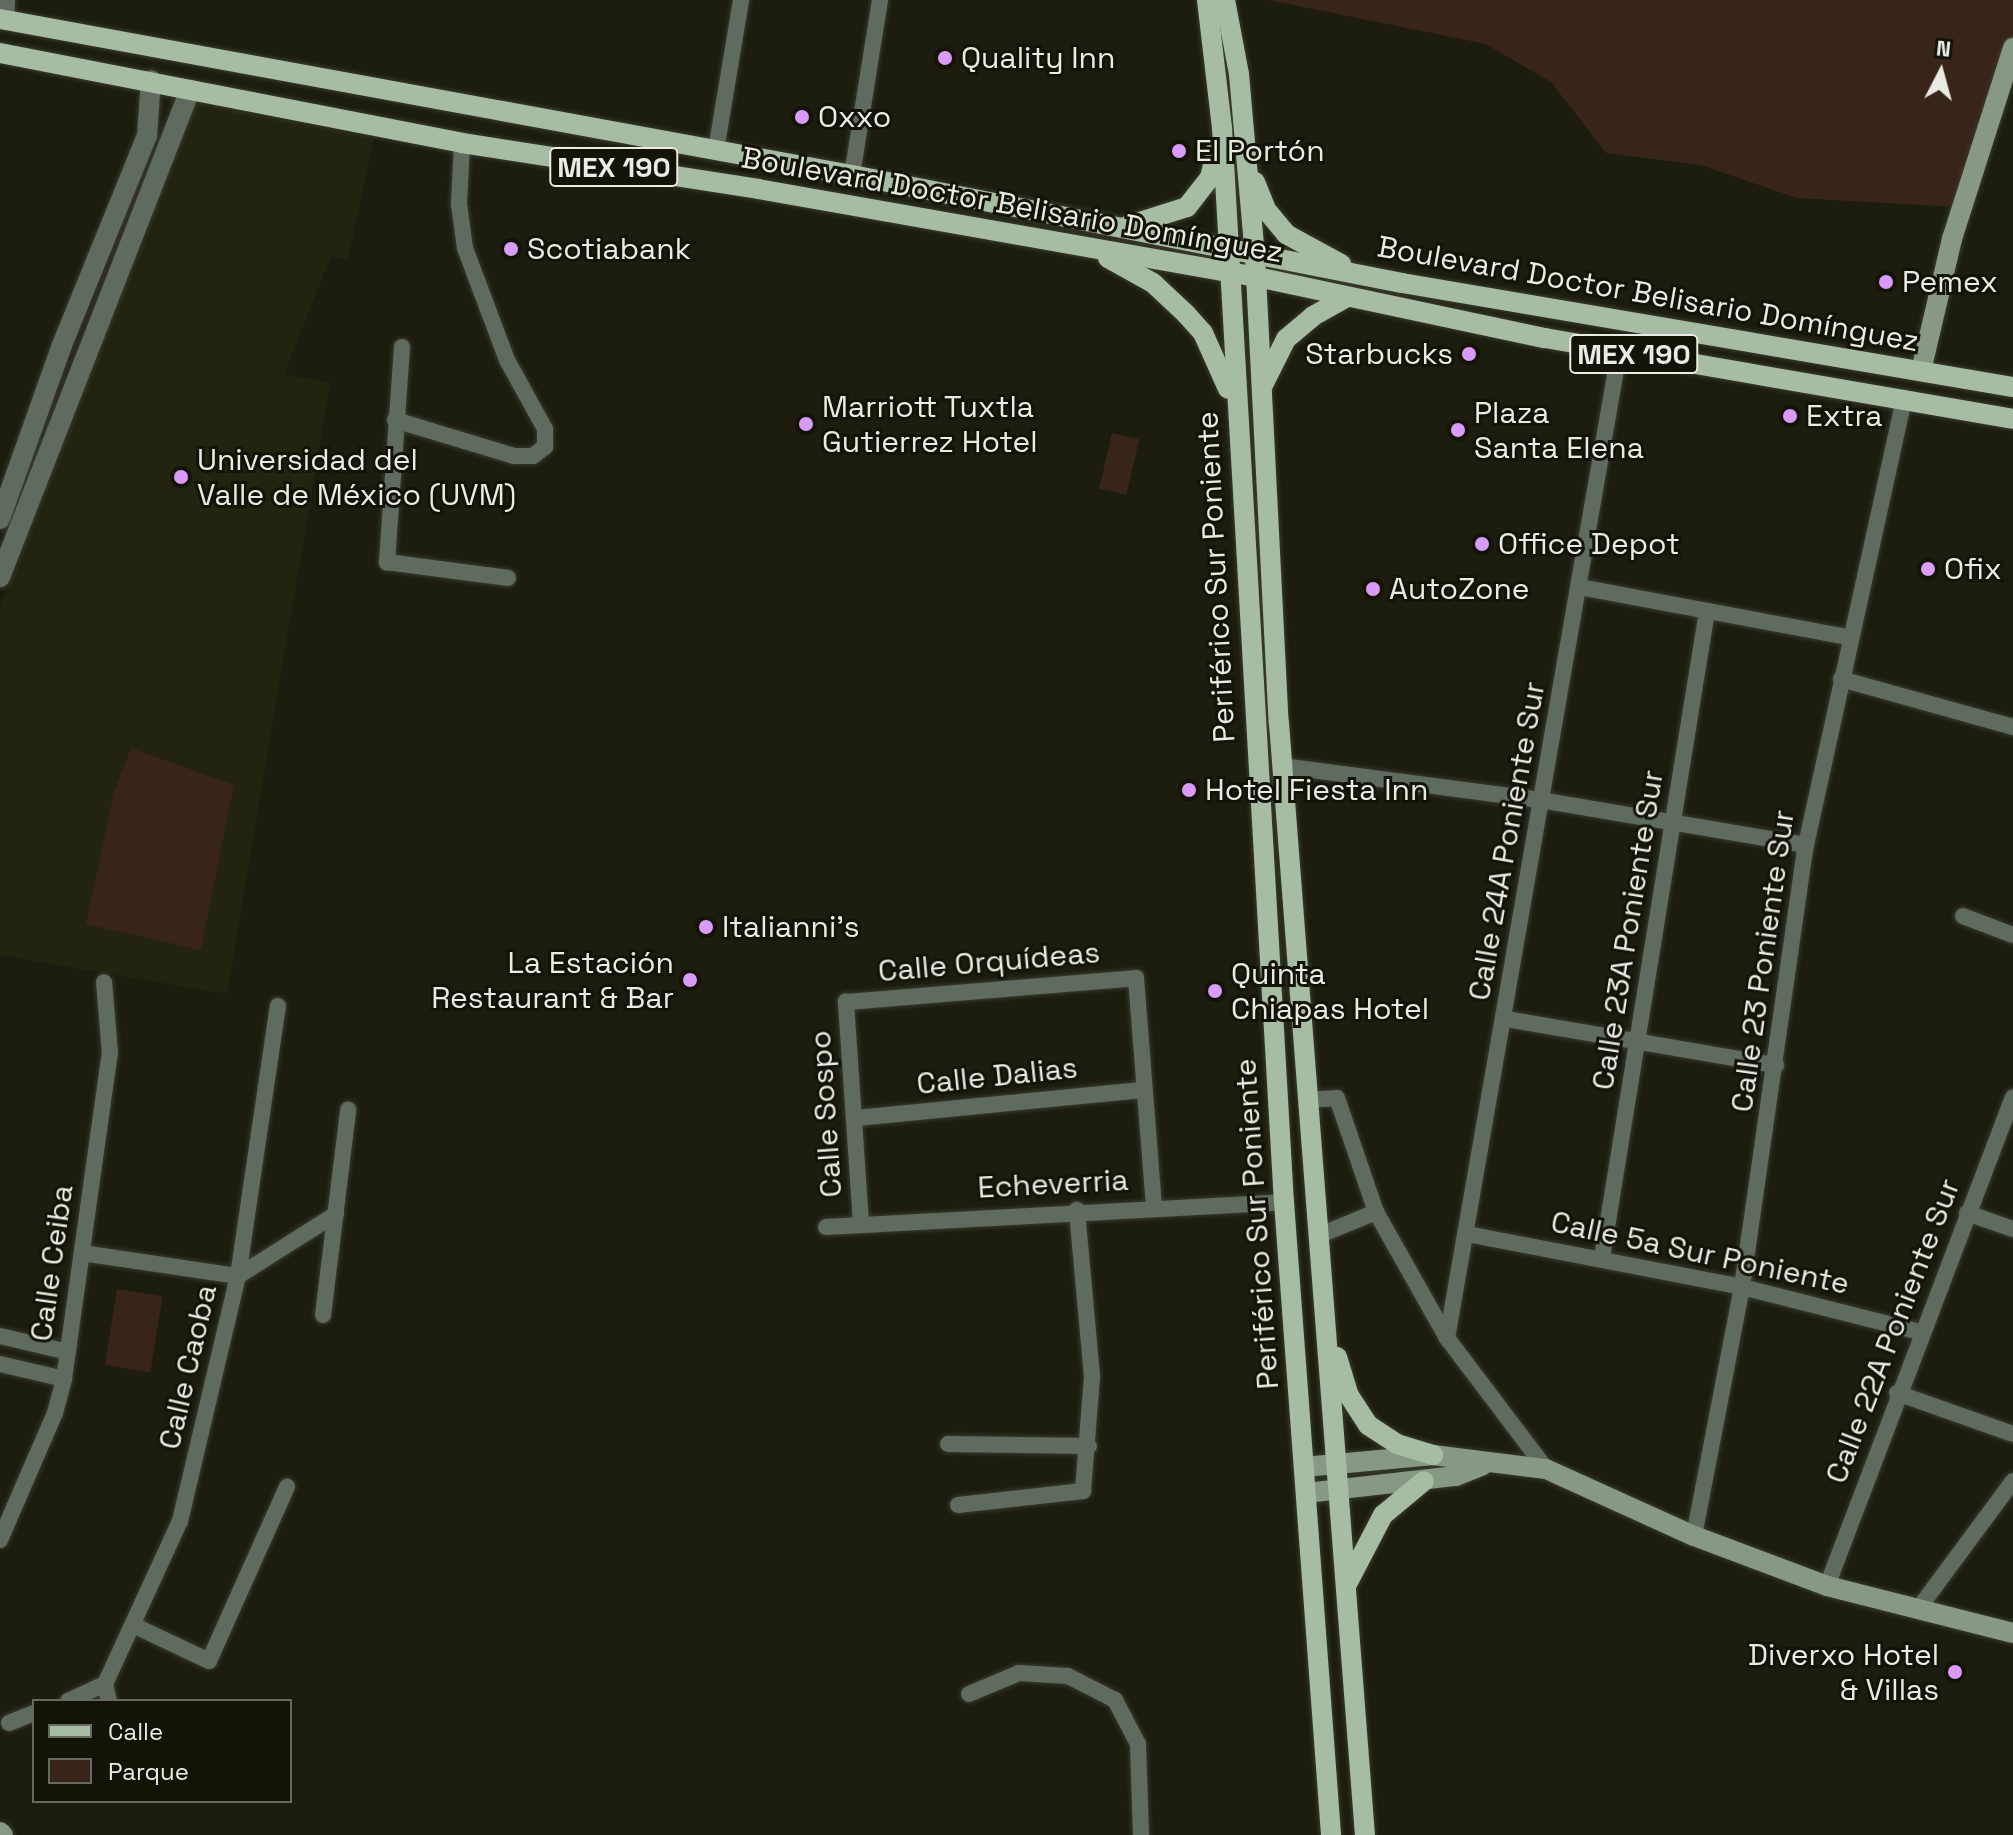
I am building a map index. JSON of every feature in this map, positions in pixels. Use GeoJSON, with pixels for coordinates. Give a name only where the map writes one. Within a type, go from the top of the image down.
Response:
{"type":"FeatureCollection","features":[{"type":"Feature","properties":{"kind":"main road","name":"Periférico Sur Poniente"},"geometry":{"type":"LineString","coordinates":[[1207,0],[1222,128],[1284,1202],[1331,1835]]}},
{"type":"Feature","properties":{"kind":"main road"},"geometry":{"type":"LineString","coordinates":[[1225,0],[1247,155],[1267,211],[1286,234],[1374,278]]}},
{"type":"Feature","properties":{"kind":"main road","name":"Boulevard Doctor Belisario Domínguez"},"geometry":{"type":"LineString","coordinates":[[4,13],[852,175],[1255,256],[2013,387]]}},
{"type":"Feature","properties":{"kind":"main road"},"geometry":{"type":"LineString","coordinates":[[1921,371],[1952,239],[2013,48]]}},
{"type":"Feature","properties":{"kind":"main road","name":"Boulevard Doctor Belisario Domínguez"},"geometry":{"type":"LineString","coordinates":[[0,53],[462,143],[758,189],[1094,251],[1257,277],[1346,298],[1619,352],[1904,398],[2013,419]]}},
{"type":"Feature","properties":{"kind":"main road"},"geometry":{"type":"LineString","coordinates":[[1106,227],[1140,225],[1187,207],[1210,178],[1222,128]]}},
{"type":"Feature","properties":{"kind":"main road","name":"Periférico Sur Poniente"},"geometry":{"type":"LineString","coordinates":[[1247,155],[1257,277],[1259,395],[1285,809],[1365,1835]]}},
{"type":"Feature","properties":{"kind":"main road"},"geometry":{"type":"LineString","coordinates":[[1094,251],[1153,283],[1203,333],[1236,411]]}},
{"type":"Feature","properties":{"kind":"main road"},"geometry":{"type":"LineString","coordinates":[[1259,395],[1286,339],[1313,316],[1346,298]]}},
{"type":"Feature","properties":{"kind":"main road"},"geometry":{"type":"LineString","coordinates":[[1253,704],[1268,709],[1279,723]]}},
{"type":"Feature","properties":{"kind":"main road"},"geometry":{"type":"LineString","coordinates":[[1260,812],[1285,809]]}},
{"type":"Feature","properties":{"kind":"main road"},"geometry":{"type":"LineString","coordinates":[[1327,1325],[1348,1394],[1368,1425],[1397,1444],[1483,1465],[1546,1469],[1694,1536],[1827,1586],[2013,1633]]}},
{"type":"Feature","properties":{"kind":"main road"},"geometry":{"type":"LineString","coordinates":[[1304,1467],[1433,1455]]}},
{"type":"Feature","properties":{"kind":"main road"},"geometry":{"type":"LineString","coordinates":[[1306,1493],[1424,1481],[1483,1465]]}},
{"type":"Feature","properties":{"kind":"main road"},"geometry":{"type":"LineString","coordinates":[[1345,1589],[1383,1515],[1424,1481]]}},
{"type":"Feature","properties":{"kind":"street"},"geometry":{"type":"LineString","coordinates":[[716,150],[741,0]]}},
{"type":"Feature","properties":{"kind":"street"},"geometry":{"type":"LineString","coordinates":[[852,175],[880,0]]}},
{"type":"Feature","properties":{"kind":"street"},"geometry":{"type":"LineString","coordinates":[[0,519],[37,415],[147,136],[151,80]]}},
{"type":"Feature","properties":{"kind":"street"},"geometry":{"type":"LineString","coordinates":[[0,577],[57,422],[190,90]]}},
{"type":"Feature","properties":{"kind":"street"},"geometry":{"type":"LineString","coordinates":[[395,420],[514,456],[533,456],[545,447],[545,429],[507,360],[465,248],[459,204],[462,143]]}},
{"type":"Feature","properties":{"kind":"street"},"geometry":{"type":"LineString","coordinates":[[402,347],[387,562],[508,578]]}},
{"type":"Feature","properties":{"kind":"street","name":"Calle 24A Poniente Sur"},"geometry":{"type":"LineString","coordinates":[[1447,1338],[1506,1019],[1540,800],[1580,587],[1619,352]]}},
{"type":"Feature","properties":{"kind":"street","name":"Calle 23 Poniente Sur"},"geometry":{"type":"LineString","coordinates":[[1694,1536],[1742,1287],[1806,845],[1847,637],[1904,398]]}},
{"type":"Feature","properties":{"kind":"street"},"geometry":{"type":"LineString","coordinates":[[37,415],[57,422]]}},
{"type":"Feature","properties":{"kind":"street"},"geometry":{"type":"LineString","coordinates":[[1580,587],[1847,637]]}},
{"type":"Feature","properties":{"kind":"street","name":"Calle 23A Poniente Sur"},"geometry":{"type":"LineString","coordinates":[[1602,1258],[1640,1042],[1707,611]]}},
{"type":"Feature","properties":{"kind":"street"},"geometry":{"type":"LineString","coordinates":[[1841,679],[2013,727]]}},
{"type":"Feature","properties":{"kind":"street"},"geometry":{"type":"LineString","coordinates":[[1282,766],[1540,800],[1806,845]]}},
{"type":"Feature","properties":{"kind":"street"},"geometry":{"type":"LineString","coordinates":[[1963,916],[2013,935]]}},
{"type":"Feature","properties":{"kind":"street","name":"Calle Orquídeas"},"geometry":{"type":"LineString","coordinates":[[846,1002],[1136,978],[1142,1090]]}},
{"type":"Feature","properties":{"kind":"street","name":"Calle Ceiba"},"geometry":{"type":"LineString","coordinates":[[0,1540],[55,1413],[64,1379],[110,1053],[104,982]]}},
{"type":"Feature","properties":{"kind":"street","name":"Calle Sospo"},"geometry":{"type":"LineString","coordinates":[[846,1002],[857,1118],[861,1223]]}},
{"type":"Feature","properties":{"kind":"street","name":"Calle Caoba"},"geometry":{"type":"LineString","coordinates":[[105,1684],[135,1626],[180,1521],[238,1276],[278,1006]]}},
{"type":"Feature","properties":{"kind":"street"},"geometry":{"type":"LineString","coordinates":[[1506,1019],[1776,1065]]}},
{"type":"Feature","properties":{"kind":"street"},"geometry":{"type":"LineString","coordinates":[[1142,1090],[1154,1206]]}},
{"type":"Feature","properties":{"kind":"street","name":"Calle Dalias"},"geometry":{"type":"LineString","coordinates":[[857,1118],[1142,1090]]}},
{"type":"Feature","properties":{"kind":"street","name":"Calle 22A Poniente Sur"},"geometry":{"type":"LineString","coordinates":[[1827,1586],[1920,1332],[2013,1097]]}},
{"type":"Feature","properties":{"kind":"street"},"geometry":{"type":"LineString","coordinates":[[1309,1100],[1337,1098],[1376,1212],[1447,1338],[1546,1469]]}},
{"type":"Feature","properties":{"kind":"street"},"geometry":{"type":"LineString","coordinates":[[323,1315],[348,1110]]}},
{"type":"Feature","properties":{"kind":"street","name":"Echeverria"},"geometry":{"type":"LineString","coordinates":[[826,1227],[1077,1210],[1284,1202]]}},
{"type":"Feature","properties":{"kind":"street"},"geometry":{"type":"LineString","coordinates":[[958,1505],[1083,1491],[1089,1446],[1092,1376],[1077,1210]]}},
{"type":"Feature","properties":{"kind":"street"},"geometry":{"type":"LineString","coordinates":[[1320,1235],[1376,1212]]}},
{"type":"Feature","properties":{"kind":"street"},"geometry":{"type":"LineString","coordinates":[[1967,1213],[2013,1229]]}},
{"type":"Feature","properties":{"kind":"street"},"geometry":{"type":"LineString","coordinates":[[82,1253],[238,1276],[336,1214]]}},
{"type":"Feature","properties":{"kind":"street","name":"Calle 5a Sur Poniente"},"geometry":{"type":"LineString","coordinates":[[1467,1234],[1742,1287],[1920,1332]]}},
{"type":"Feature","properties":{"kind":"street"},"geometry":{"type":"LineString","coordinates":[[0,1336],[68,1352]]}},
{"type":"Feature","properties":{"kind":"street"},"geometry":{"type":"LineString","coordinates":[[0,1364],[64,1379]]}},
{"type":"Feature","properties":{"kind":"street"},"geometry":{"type":"LineString","coordinates":[[1897,1393],[2013,1434]]}},
{"type":"Feature","properties":{"kind":"street"},"geometry":{"type":"LineString","coordinates":[[948,1444],[1089,1446]]}},
{"type":"Feature","properties":{"kind":"street"},"geometry":{"type":"LineString","coordinates":[[1919,1608],[2013,1481]]}},
{"type":"Feature","properties":{"kind":"street"},"geometry":{"type":"LineString","coordinates":[[135,1626],[209,1661],[287,1487]]}},
{"type":"Feature","properties":{"kind":"street"},"geometry":{"type":"LineString","coordinates":[[969,1694],[1019,1673],[1068,1676],[1115,1700],[1138,1744],[1141,1835]]}},
{"type":"Feature","properties":{"kind":"street"},"geometry":{"type":"LineString","coordinates":[[72,1699],[105,1684],[109,1699]]}},
{"type":"Feature","properties":{"kind":"street"},"geometry":{"type":"LineString","coordinates":[[9,1723],[32,1714]]}},
{"type":"Feature","properties":{"kind":"shaded area","name":"Universidad del Valle de México (UVM)"},"geometry":{"type":"Polygon","coordinates":[[[189,102],[374,138],[348,259],[331,256],[284,374],[330,383],[227,994],[0,955],[0,609],[189,102]]]}},
{"type":"Feature","properties":{"kind":"green space"},"geometry":{"type":"Polygon","coordinates":[[[1269,0],[2013,0],[2013,35],[1959,207],[1797,198],[1701,165],[1606,153],[1551,82],[1486,44],[1269,0]]]}},
{"type":"Feature","properties":{"kind":"green space"},"geometry":{"type":"Polygon","coordinates":[[[1112,433],[1139,439],[1126,495],[1099,489],[1112,433]]]}},
{"type":"Feature","properties":{"kind":"green space"},"geometry":{"type":"Polygon","coordinates":[[[131,748],[234,785],[201,950],[86,924],[114,792],[131,748]]]}},
{"type":"Feature","properties":{"kind":"green space"},"geometry":{"type":"Polygon","coordinates":[[[117,1289],[162,1296],[150,1372],[105,1365],[117,1289]]]}},
{"type":"Feature","properties":{"kind":"place","name":"Quality Inn"},"geometry":{"type":"Point","coordinates":[945,58]}},
{"type":"Feature","properties":{"kind":"place","name":"Oxxo"},"geometry":{"type":"Point","coordinates":[802,117]}},
{"type":"Feature","properties":{"kind":"place","name":"El Portón"},"geometry":{"type":"Point","coordinates":[1179,151]}},
{"type":"Feature","properties":{"kind":"place","name":"Scotiabank"},"geometry":{"type":"Point","coordinates":[511,249]}},
{"type":"Feature","properties":{"kind":"place","name":"Pemex"},"geometry":{"type":"Point","coordinates":[1886,282]}},
{"type":"Feature","properties":{"kind":"place","name":"Starbucks"},"geometry":{"type":"Point","coordinates":[1469,354]}},
{"type":"Feature","properties":{"kind":"place","name":"Extra"},"geometry":{"type":"Point","coordinates":[1790,416]}},
{"type":"Feature","properties":{"kind":"place","name":"Marriott Tuxtla Gutierrez Hotel"},"geometry":{"type":"Point","coordinates":[806,424]}},
{"type":"Feature","properties":{"kind":"place","name":"Plaza Santa Elena"},"geometry":{"type":"Point","coordinates":[1458,430]}},
{"type":"Feature","properties":{"kind":"place","name":"Universidad del Valle de México (UVM)"},"geometry":{"type":"Point","coordinates":[181,477]}},
{"type":"Feature","properties":{"kind":"place","name":"Office Depot"},"geometry":{"type":"Point","coordinates":[1482,544]}},
{"type":"Feature","properties":{"kind":"place","name":"Ofix"},"geometry":{"type":"Point","coordinates":[1928,569]}},
{"type":"Feature","properties":{"kind":"place","name":"AutoZone"},"geometry":{"type":"Point","coordinates":[1373,589]}},
{"type":"Feature","properties":{"kind":"place","name":"Hotel Fiesta Inn"},"geometry":{"type":"Point","coordinates":[1189,790]}},
{"type":"Feature","properties":{"kind":"place","name":"Italianni's"},"geometry":{"type":"Point","coordinates":[706,927]}},
{"type":"Feature","properties":{"kind":"place","name":"La Estación Restaurant & Bar"},"geometry":{"type":"Point","coordinates":[690,980]}},
{"type":"Feature","properties":{"kind":"place","name":"Quinta Chiapas Hotel"},"geometry":{"type":"Point","coordinates":[1215,991]}},
{"type":"Feature","properties":{"kind":"place","name":"Diverxo Hotel & Villas"},"geometry":{"type":"Point","coordinates":[1955,1672]}}]}
